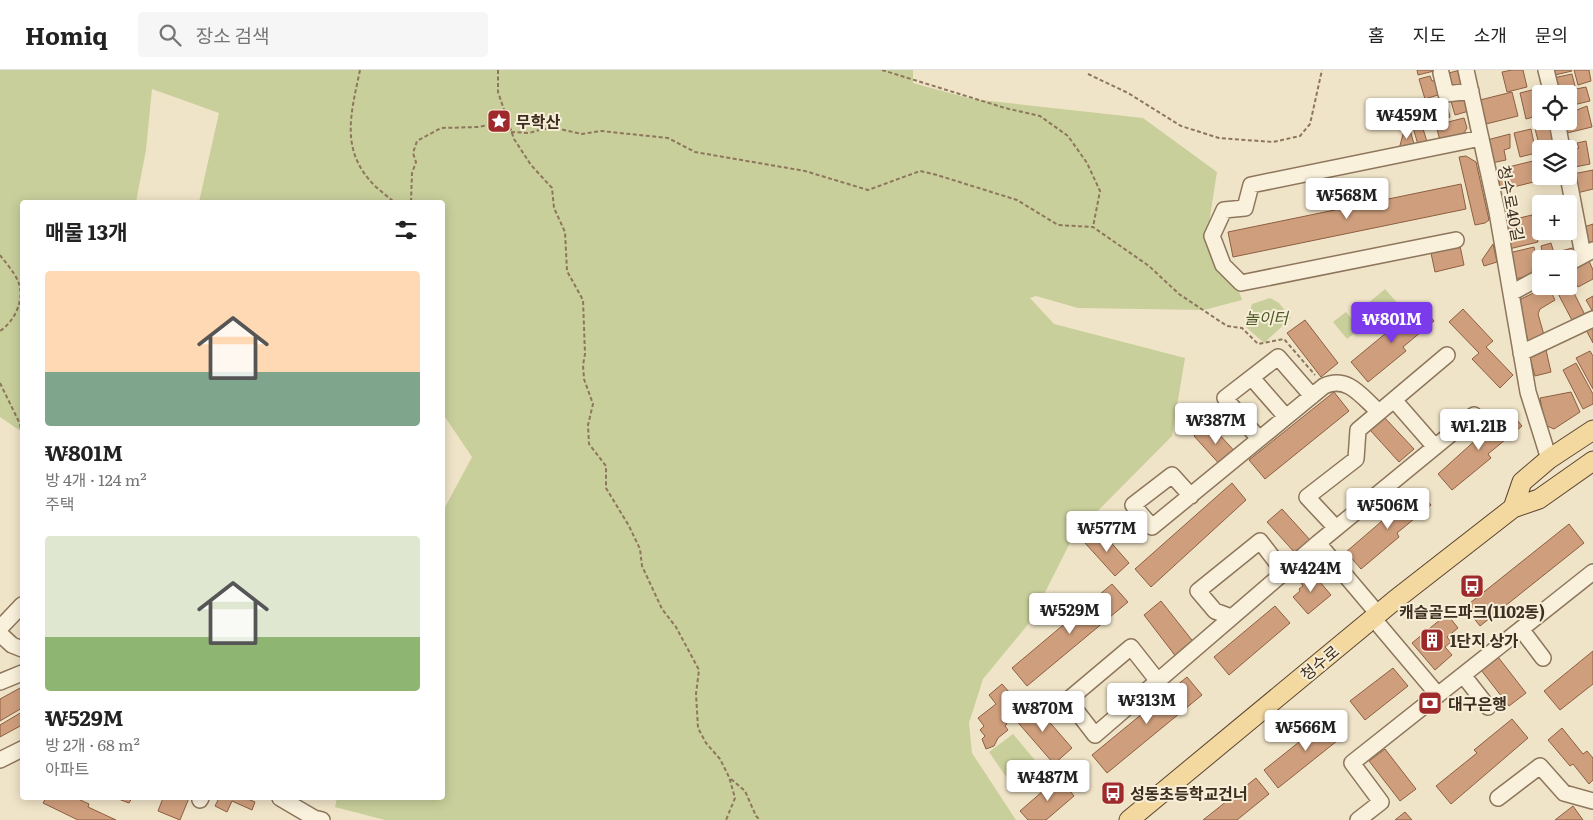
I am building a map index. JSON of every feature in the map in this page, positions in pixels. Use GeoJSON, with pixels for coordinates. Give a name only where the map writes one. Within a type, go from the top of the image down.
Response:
{"type":"FeatureCollection","features":[{"type":"Feature","properties":{"kind":"main road"},"geometry":{"type":"LineString","coordinates":[[1513,508],[1522,482],[1549,459],[1593,430]]}},
{"type":"Feature","properties":{"kind":"main road","name":"청수로"},"geometry":{"type":"LineString","coordinates":[[1129,820],[1375,616],[1513,508],[1539,499],[1593,461]]}},
{"type":"Feature","properties":{"kind":"street","name":"청수로40길"},"geometry":{"type":"LineString","coordinates":[[1466,70],[1511,293],[1528,392],[1549,459]]}},
{"type":"Feature","properties":{"kind":"street"},"geometry":{"type":"LineString","coordinates":[[1546,70],[1550,85]]}},
{"type":"Feature","properties":{"kind":"street"},"geometry":{"type":"LineString","coordinates":[[1441,73],[1446,94],[1471,91]]}},
{"type":"Feature","properties":{"kind":"street"},"geometry":{"type":"LineString","coordinates":[[1456,240],[1241,282],[1223,265],[1212,236],[1224,210],[1245,208],[1251,185],[1481,138]]}},
{"type":"Feature","properties":{"kind":"street"},"geometry":{"type":"LineString","coordinates":[[1570,185],[1588,253]]}},
{"type":"Feature","properties":{"kind":"street"},"geometry":{"type":"LineString","coordinates":[[1511,293],[1532,282]]}},
{"type":"Feature","properties":{"kind":"street"},"geometry":{"type":"LineString","coordinates":[[1521,353],[1593,319]]}},
{"type":"Feature","properties":{"kind":"street"},"geometry":{"type":"LineString","coordinates":[[1336,528],[1307,496],[1356,459],[1358,430],[1447,356]]}},
{"type":"Feature","properties":{"kind":"street"},"geometry":{"type":"LineString","coordinates":[[1259,440],[1225,398],[1278,357],[1312,396]]}},
{"type":"Feature","properties":{"kind":"street"},"geometry":{"type":"LineString","coordinates":[[1252,378],[1286,417]]}},
{"type":"Feature","properties":{"kind":"street"},"geometry":{"type":"LineString","coordinates":[[1191,496],[1324,386],[1334,381],[1348,385],[1379,412]]}},
{"type":"Feature","properties":{"kind":"street"},"geometry":{"type":"LineString","coordinates":[[1394,400],[1435,447]]}},
{"type":"Feature","properties":{"kind":"street"},"geometry":{"type":"LineString","coordinates":[[1158,680],[1131,647],[1068,700],[1095,735],[1318,543],[1474,415]]}},
{"type":"Feature","properties":{"kind":"street"},"geometry":{"type":"LineString","coordinates":[[1230,618],[1215,611],[1198,591],[1260,541],[1284,572]]}},
{"type":"Feature","properties":{"kind":"street"},"geometry":{"type":"LineString","coordinates":[[1318,543],[1438,695]]}},
{"type":"Feature","properties":{"kind":"street"},"geometry":{"type":"LineString","coordinates":[[1358,820],[1381,802],[1352,763],[1593,572]]}},
{"type":"Feature","properties":{"kind":"street"},"geometry":{"type":"LineString","coordinates":[[0,628],[20,607]]}},
{"type":"Feature","properties":{"kind":"street"},"geometry":{"type":"LineString","coordinates":[[1521,629],[1543,658]]}},
{"type":"Feature","properties":{"kind":"street"},"geometry":{"type":"LineString","coordinates":[[0,634],[12,645],[20,648]]}},
{"type":"Feature","properties":{"kind":"street"},"geometry":{"type":"LineString","coordinates":[[0,682],[20,674]]}},
{"type":"Feature","properties":{"kind":"street"},"geometry":{"type":"LineString","coordinates":[[1463,675],[1488,706]]}},
{"type":"Feature","properties":{"kind":"street"},"geometry":{"type":"LineString","coordinates":[[0,760],[20,750]]}},
{"type":"Feature","properties":{"kind":"street"},"geometry":{"type":"LineString","coordinates":[[1498,798],[1540,766],[1564,793],[1593,802]]}},
{"type":"Feature","properties":{"kind":"street"},"geometry":{"type":"LineString","coordinates":[[283,800],[314,818],[322,820]]}},
{"type":"Feature","properties":{"kind":"path"},"geometry":{"type":"LineString","coordinates":[[360,70],[349,121],[352,146],[375,186],[392,200]]}},
{"type":"Feature","properties":{"kind":"path"},"geometry":{"type":"LineString","coordinates":[[498,70],[498,92],[506,113],[506,122],[531,166],[552,188],[554,208],[565,232],[567,271],[583,300],[584,379],[593,404],[588,425],[589,444],[606,466],[606,488],[630,526],[640,550],[642,566],[662,609],[676,627],[699,670],[696,694],[698,728],[706,743],[720,759],[729,777],[735,798],[726,820]]}},
{"type":"Feature","properties":{"kind":"path"},"geometry":{"type":"LineString","coordinates":[[882,70],[1005,108],[1040,116],[1068,136],[1087,162],[1100,191],[1093,227]]}},
{"type":"Feature","properties":{"kind":"path"},"geometry":{"type":"LineString","coordinates":[[1088,74],[1128,93],[1181,126],[1219,138],[1273,142],[1300,136],[1310,124],[1322,70]]}},
{"type":"Feature","properties":{"kind":"path"},"geometry":{"type":"LineString","coordinates":[[411,200],[412,173],[416,162],[413,153],[417,140],[441,128],[478,127],[506,122]]}},
{"type":"Feature","properties":{"kind":"path"},"geometry":{"type":"LineString","coordinates":[[511,132],[529,133],[555,128],[582,134],[601,131],[668,138],[695,152],[805,171],[868,190],[920,171],[1016,200],[1058,225],[1093,227],[1149,266],[1179,294],[1227,326],[1242,328],[1258,344],[1284,340],[1324,386]]}},
{"type":"Feature","properties":{"kind":"path"},"geometry":{"type":"LineString","coordinates":[[0,254],[18,281],[20,293],[12,320],[0,331]]}},
{"type":"Feature","properties":{"kind":"path"},"geometry":{"type":"LineString","coordinates":[[0,383],[20,424]]}},
{"type":"Feature","properties":{"kind":"path"},"geometry":{"type":"LineString","coordinates":[[729,777],[745,791],[756,816],[760,820]]}},
{"type":"Feature","properties":{"kind":"green space"},"geometry":{"type":"Polygon","coordinates":[[[0,70],[913,70],[913,83],[972,99],[1143,118],[1217,172],[1207,236],[1237,285],[1242,300],[1204,310],[1078,308],[1036,296],[1030,298],[1054,324],[1185,358],[1172,436],[1074,535],[1030,622],[983,679],[969,723],[972,753],[1016,820],[385,820],[335,807],[337,800],[445,800],[445,507],[472,457],[445,417],[445,200],[199,200],[219,113],[152,89],[146,150],[136,200],[20,200],[20,431],[0,417],[0,70]]]}},
{"type":"Feature","properties":{"kind":"green space"},"geometry":{"type":"Polygon","coordinates":[[[1385,289],[1400,306],[1374,327],[1360,310],[1385,289]]]}},
{"type":"Feature","properties":{"kind":"green space","name":"놀이터"},"geometry":{"type":"Polygon","coordinates":[[[1270,298],[1279,303],[1291,318],[1264,343],[1246,327],[1252,304],[1270,298]]]}},
{"type":"Feature","properties":{"kind":"green space"},"geometry":{"type":"Polygon","coordinates":[[[1346,312],[1360,329],[1347,339],[1333,322],[1346,312]]]}},
{"type":"Feature","properties":{"kind":"green space"},"geometry":{"type":"Polygon","coordinates":[[[1013,734],[1034,759],[1037,772],[1030,782],[1020,785],[1011,784],[989,752],[1013,734]]]}},
{"type":"Feature","properties":{"kind":"building"},"geometry":{"type":"Polygon","coordinates":[[[1417,70],[1438,70],[1418,75],[1417,70]]]}},
{"type":"Feature","properties":{"kind":"building"},"geometry":{"type":"Polygon","coordinates":[[[1460,70],[1465,87],[1450,91],[1445,74],[1460,70]]]}},
{"type":"Feature","properties":{"kind":"building"},"geometry":{"type":"Polygon","coordinates":[[[1523,70],[1527,87],[1507,92],[1502,72],[1523,70]]]}},
{"type":"Feature","properties":{"kind":"building"},"geometry":{"type":"Polygon","coordinates":[[[1551,70],[1571,70],[1572,71],[1555,75],[1551,70]]]}},
{"type":"Feature","properties":{"kind":"building"},"geometry":{"type":"Polygon","coordinates":[[[1574,70],[1589,70],[1591,81],[1578,85],[1574,70]]]}},
{"type":"Feature","properties":{"kind":"building"},"geometry":{"type":"Polygon","coordinates":[[[1572,74],[1575,85],[1554,85],[1553,78],[1572,74]]]}},
{"type":"Feature","properties":{"kind":"building"},"geometry":{"type":"Polygon","coordinates":[[[1430,76],[1432,81],[1437,80],[1441,94],[1425,99],[1419,79],[1430,76]]]}},
{"type":"Feature","properties":{"kind":"building"},"geometry":{"type":"Polygon","coordinates":[[[1586,87],[1590,101],[1577,104],[1577,89],[1586,87]]]}},
{"type":"Feature","properties":{"kind":"building"},"geometry":{"type":"Polygon","coordinates":[[[1532,90],[1532,117],[1526,119],[1520,93],[1532,90]]]}},
{"type":"Feature","properties":{"kind":"building"},"geometry":{"type":"Polygon","coordinates":[[[1512,92],[1518,116],[1486,124],[1480,100],[1512,92]]]}},
{"type":"Feature","properties":{"kind":"building"},"geometry":{"type":"Polygon","coordinates":[[[1465,94],[1469,111],[1455,115],[1450,98],[1465,94]]]}},
{"type":"Feature","properties":{"kind":"building"},"geometry":{"type":"Polygon","coordinates":[[[1437,104],[1439,108],[1447,105],[1450,117],[1434,122],[1429,106],[1437,104]]]}},
{"type":"Feature","properties":{"kind":"building"},"geometry":{"type":"Polygon","coordinates":[[[1587,106],[1592,127],[1567,133],[1566,130],[1577,130],[1577,110],[1587,106]]]}},
{"type":"Feature","properties":{"kind":"building"},"geometry":{"type":"Polygon","coordinates":[[[1464,118],[1467,128],[1462,136],[1440,141],[1436,125],[1464,118]]]}},
{"type":"Feature","properties":{"kind":"building"},"geometry":{"type":"Polygon","coordinates":[[[1420,119],[1428,145],[1419,148],[1414,131],[1414,121],[1420,119]]]}},
{"type":"Feature","properties":{"kind":"building"},"geometry":{"type":"Polygon","coordinates":[[[1408,122],[1415,148],[1398,153],[1406,123],[1408,122]]]}},
{"type":"Feature","properties":{"kind":"building"},"geometry":{"type":"Polygon","coordinates":[[[1531,129],[1533,140],[1532,154],[1520,157],[1514,133],[1531,129]]]}},
{"type":"Feature","properties":{"kind":"building"},"geometry":{"type":"Polygon","coordinates":[[[1535,130],[1554,130],[1556,140],[1538,140],[1535,130]]]}},
{"type":"Feature","properties":{"kind":"building"},"geometry":{"type":"Polygon","coordinates":[[[1510,134],[1510,148],[1504,150],[1506,160],[1492,163],[1487,140],[1510,134]]]}},
{"type":"Feature","properties":{"kind":"building"},"geometry":{"type":"Polygon","coordinates":[[[1586,141],[1590,164],[1577,167],[1577,148],[1579,148],[1577,143],[1586,141]]]}},
{"type":"Feature","properties":{"kind":"building"},"geometry":{"type":"Polygon","coordinates":[[[1466,156],[1476,162],[1489,220],[1485,223],[1475,225],[1459,157],[1466,156]]]}},
{"type":"Feature","properties":{"kind":"building"},"geometry":{"type":"Polygon","coordinates":[[[1532,161],[1532,182],[1501,190],[1496,170],[1532,161]]]}},
{"type":"Feature","properties":{"kind":"building"},"geometry":{"type":"Polygon","coordinates":[[[1593,170],[1593,189],[1577,193],[1575,185],[1577,185],[1577,173],[1593,170]]]}},
{"type":"Feature","properties":{"kind":"building"},"geometry":{"type":"Polygon","coordinates":[[[1461,184],[1466,209],[1233,257],[1228,232],[1461,184]]]}},
{"type":"Feature","properties":{"kind":"building"},"geometry":{"type":"Polygon","coordinates":[[[1532,215],[1532,240],[1538,240],[1538,242],[1509,249],[1503,222],[1532,215]]]}},
{"type":"Feature","properties":{"kind":"building"},"geometry":{"type":"Polygon","coordinates":[[[1593,224],[1593,242],[1588,243],[1584,227],[1593,224]]]}},
{"type":"Feature","properties":{"kind":"building"},"geometry":{"type":"Polygon","coordinates":[[[1551,243],[1553,250],[1542,250],[1541,246],[1551,243]]]}},
{"type":"Feature","properties":{"kind":"building"},"geometry":{"type":"Polygon","coordinates":[[[1493,244],[1497,262],[1484,266],[1482,260],[1493,244]]]}},
{"type":"Feature","properties":{"kind":"building"},"geometry":{"type":"Polygon","coordinates":[[[1460,246],[1464,265],[1435,272],[1431,253],[1460,246]]]}},
{"type":"Feature","properties":{"kind":"building"},"geometry":{"type":"Polygon","coordinates":[[[1534,247],[1535,250],[1532,250],[1532,275],[1515,279],[1509,253],[1534,247]]]}},
{"type":"Feature","properties":{"kind":"building"},"geometry":{"type":"Polygon","coordinates":[[[1589,261],[1593,270],[1593,279],[1578,287],[1577,285],[1577,267],[1589,261]]]}},
{"type":"Feature","properties":{"kind":"building"},"geometry":{"type":"Polygon","coordinates":[[[1532,294],[1552,295],[1555,300],[1540,309],[1538,314],[1544,335],[1529,344],[1518,305],[1521,299],[1532,294]]]}},
{"type":"Feature","properties":{"kind":"building"},"geometry":{"type":"Polygon","coordinates":[[[1559,295],[1575,295],[1586,317],[1574,324],[1559,295]]]}},
{"type":"Feature","properties":{"kind":"building"},"geometry":{"type":"Polygon","coordinates":[[[1593,296],[1593,312],[1586,300],[1593,296]]]}},
{"type":"Feature","properties":{"kind":"building"},"geometry":{"type":"Polygon","coordinates":[[[1420,305],[1434,321],[1403,347],[1406,351],[1368,382],[1351,362],[1420,305]]]}},
{"type":"Feature","properties":{"kind":"building"},"geometry":{"type":"Polygon","coordinates":[[[1463,309],[1493,341],[1486,347],[1513,375],[1500,388],[1472,359],[1479,353],[1449,322],[1463,309]]]}},
{"type":"Feature","properties":{"kind":"building"},"geometry":{"type":"Polygon","coordinates":[[[1305,320],[1338,363],[1321,377],[1287,333],[1305,320]]]}},
{"type":"Feature","properties":{"kind":"building"},"geometry":{"type":"Polygon","coordinates":[[[1593,326],[1593,343],[1586,330],[1593,326]]]}},
{"type":"Feature","properties":{"kind":"building"},"geometry":{"type":"Polygon","coordinates":[[[1546,350],[1551,372],[1535,376],[1529,354],[1546,350]]]}},
{"type":"Feature","properties":{"kind":"building"},"geometry":{"type":"Polygon","coordinates":[[[1590,351],[1593,356],[1593,389],[1576,358],[1590,351]]]}},
{"type":"Feature","properties":{"kind":"building"},"geometry":{"type":"Polygon","coordinates":[[[1576,363],[1593,394],[1593,404],[1583,409],[1563,370],[1576,363]]]}},
{"type":"Feature","properties":{"kind":"building"},"geometry":{"type":"Polygon","coordinates":[[[1334,392],[1349,411],[1265,479],[1249,460],[1334,392]]]}},
{"type":"Feature","properties":{"kind":"building"},"geometry":{"type":"Polygon","coordinates":[[[1571,392],[1580,412],[1554,429],[1545,425],[1540,398],[1571,392]]]}},
{"type":"Feature","properties":{"kind":"building"},"geometry":{"type":"Polygon","coordinates":[[[1509,410],[1522,426],[1488,454],[1491,458],[1452,490],[1438,474],[1509,410]]]}},
{"type":"Feature","properties":{"kind":"building"},"geometry":{"type":"Polygon","coordinates":[[[1384,417],[1414,449],[1399,462],[1370,430],[1384,417]]]}},
{"type":"Feature","properties":{"kind":"building"},"geometry":{"type":"Polygon","coordinates":[[[1208,422],[1238,455],[1223,468],[1194,436],[1208,422]]]}},
{"type":"Feature","properties":{"kind":"building"},"geometry":{"type":"Polygon","coordinates":[[[1232,483],[1246,500],[1151,587],[1135,569],[1232,483]]]}},
{"type":"Feature","properties":{"kind":"building"},"geometry":{"type":"Polygon","coordinates":[[[1418,490],[1431,505],[1397,533],[1399,537],[1361,569],[1346,552],[1418,490]]]}},
{"type":"Feature","properties":{"kind":"building"},"geometry":{"type":"Polygon","coordinates":[[[1282,509],[1311,541],[1296,554],[1267,522],[1282,509]]]}},
{"type":"Feature","properties":{"kind":"building"},"geometry":{"type":"Polygon","coordinates":[[[1569,524],[1584,543],[1480,626],[1465,607],[1569,524]]]}},
{"type":"Feature","properties":{"kind":"building"},"geometry":{"type":"Polygon","coordinates":[[[1100,530],[1129,563],[1115,576],[1085,543],[1100,530]]]}},
{"type":"Feature","properties":{"kind":"building"},"geometry":{"type":"Polygon","coordinates":[[[1309,569],[1331,595],[1308,614],[1293,597],[1303,586],[1301,583],[1307,578],[1303,574],[1309,569]]]}},
{"type":"Feature","properties":{"kind":"building"},"geometry":{"type":"Polygon","coordinates":[[[1112,584],[1128,602],[1027,686],[1012,668],[1112,584]]]}},
{"type":"Feature","properties":{"kind":"building"},"geometry":{"type":"Polygon","coordinates":[[[1161,601],[1195,644],[1177,658],[1144,615],[1161,601]]]}},
{"type":"Feature","properties":{"kind":"building"},"geometry":{"type":"Polygon","coordinates":[[[1275,606],[1290,623],[1229,675],[1214,657],[1275,606]]]}},
{"type":"Feature","properties":{"kind":"building","name":"1단지 상가"},"geometry":{"type":"Polygon","coordinates":[[[1447,614],[1458,628],[1447,637],[1451,642],[1445,647],[1452,655],[1435,670],[1412,643],[1447,614]]]}},
{"type":"Feature","properties":{"kind":"building"},"geometry":{"type":"Polygon","coordinates":[[[1593,651],[1593,684],[1560,710],[1544,691],[1593,651]]]}},
{"type":"Feature","properties":{"kind":"building"},"geometry":{"type":"Polygon","coordinates":[[[1498,657],[1526,693],[1509,706],[1481,670],[1498,657]]]}},
{"type":"Feature","properties":{"kind":"building"},"geometry":{"type":"Polygon","coordinates":[[[1393,668],[1408,686],[1365,720],[1350,701],[1393,668]]]}},
{"type":"Feature","properties":{"kind":"building"},"geometry":{"type":"Polygon","coordinates":[[[1187,677],[1202,695],[1107,773],[1092,755],[1187,677]]]}},
{"type":"Feature","properties":{"kind":"building"},"geometry":{"type":"Polygon","coordinates":[[[1002,684],[1018,702],[1002,717],[1007,724],[1005,726],[1008,730],[998,738],[994,746],[986,749],[982,739],[985,736],[980,730],[984,726],[978,718],[996,704],[989,695],[1002,684]]]}},
{"type":"Feature","properties":{"kind":"building"},"geometry":{"type":"Polygon","coordinates":[[[20,688],[20,709],[0,721],[0,699],[20,688]]]}},
{"type":"Feature","properties":{"kind":"building"},"geometry":{"type":"Polygon","coordinates":[[[1032,702],[1072,748],[1054,764],[1014,718],[1032,702]]]}},
{"type":"Feature","properties":{"kind":"building"},"geometry":{"type":"Polygon","coordinates":[[[20,713],[20,726],[0,737],[0,725],[20,713]]]}},
{"type":"Feature","properties":{"kind":"building"},"geometry":{"type":"Polygon","coordinates":[[[1333,715],[1347,733],[1278,788],[1264,770],[1333,715]]]}},
{"type":"Feature","properties":{"kind":"building"},"geometry":{"type":"Polygon","coordinates":[[[1512,719],[1528,738],[1451,804],[1436,786],[1477,753],[1474,750],[1512,719]]]}},
{"type":"Feature","properties":{"kind":"building"},"geometry":{"type":"Polygon","coordinates":[[[1562,728],[1583,754],[1587,751],[1593,758],[1593,780],[1589,784],[1573,764],[1570,766],[1548,740],[1562,728]]]}},
{"type":"Feature","properties":{"kind":"building"},"geometry":{"type":"Polygon","coordinates":[[[1385,749],[1416,789],[1400,801],[1369,761],[1385,749]]]}},
{"type":"Feature","properties":{"kind":"building"},"geometry":{"type":"Polygon","coordinates":[[[1059,777],[1074,796],[1046,820],[1028,820],[1020,811],[1059,777]]]}},
{"type":"Feature","properties":{"kind":"building"},"geometry":{"type":"Polygon","coordinates":[[[1256,778],[1269,794],[1237,820],[1203,820],[1256,778]]]}},
{"type":"Feature","properties":{"kind":"building"},"geometry":{"type":"Polygon","coordinates":[[[45,800],[80,800],[89,804],[88,807],[116,820],[78,820],[43,803],[45,800]]]}},
{"type":"Feature","properties":{"kind":"building"},"geometry":{"type":"Polygon","coordinates":[[[162,800],[188,800],[180,820],[158,811],[162,800]]]}},
{"type":"Feature","properties":{"kind":"building"},"geometry":{"type":"Polygon","coordinates":[[[218,800],[250,800],[255,802],[252,810],[232,801],[227,812],[215,806],[218,800]]]}},
{"type":"Feature","properties":{"kind":"building"},"geometry":{"type":"Polygon","coordinates":[[[1573,806],[1583,820],[1555,820],[1573,806]]]}},
{"type":"Feature","properties":{"kind":"building"},"geometry":{"type":"Polygon","coordinates":[[[1405,812],[1412,820],[1395,820],[1405,812]]]}},
{"type":"Feature","properties":{"kind":"place","name":"무학산"},"geometry":{"type":"Point","coordinates":[499,121]}},
{"type":"Feature","properties":{"kind":"place","name":"캐슬골드파크(1102동)"},"geometry":{"type":"Point","coordinates":[1472,586]}},
{"type":"Feature","properties":{"kind":"place","name":"1단지 상가"},"geometry":{"type":"Point","coordinates":[1432,640]}},
{"type":"Feature","properties":{"kind":"place","name":"대구은행"},"geometry":{"type":"Point","coordinates":[1430,703]}},
{"type":"Feature","properties":{"kind":"place","name":"성동초등학교건너"},"geometry":{"type":"Point","coordinates":[1113,793]}}]}
